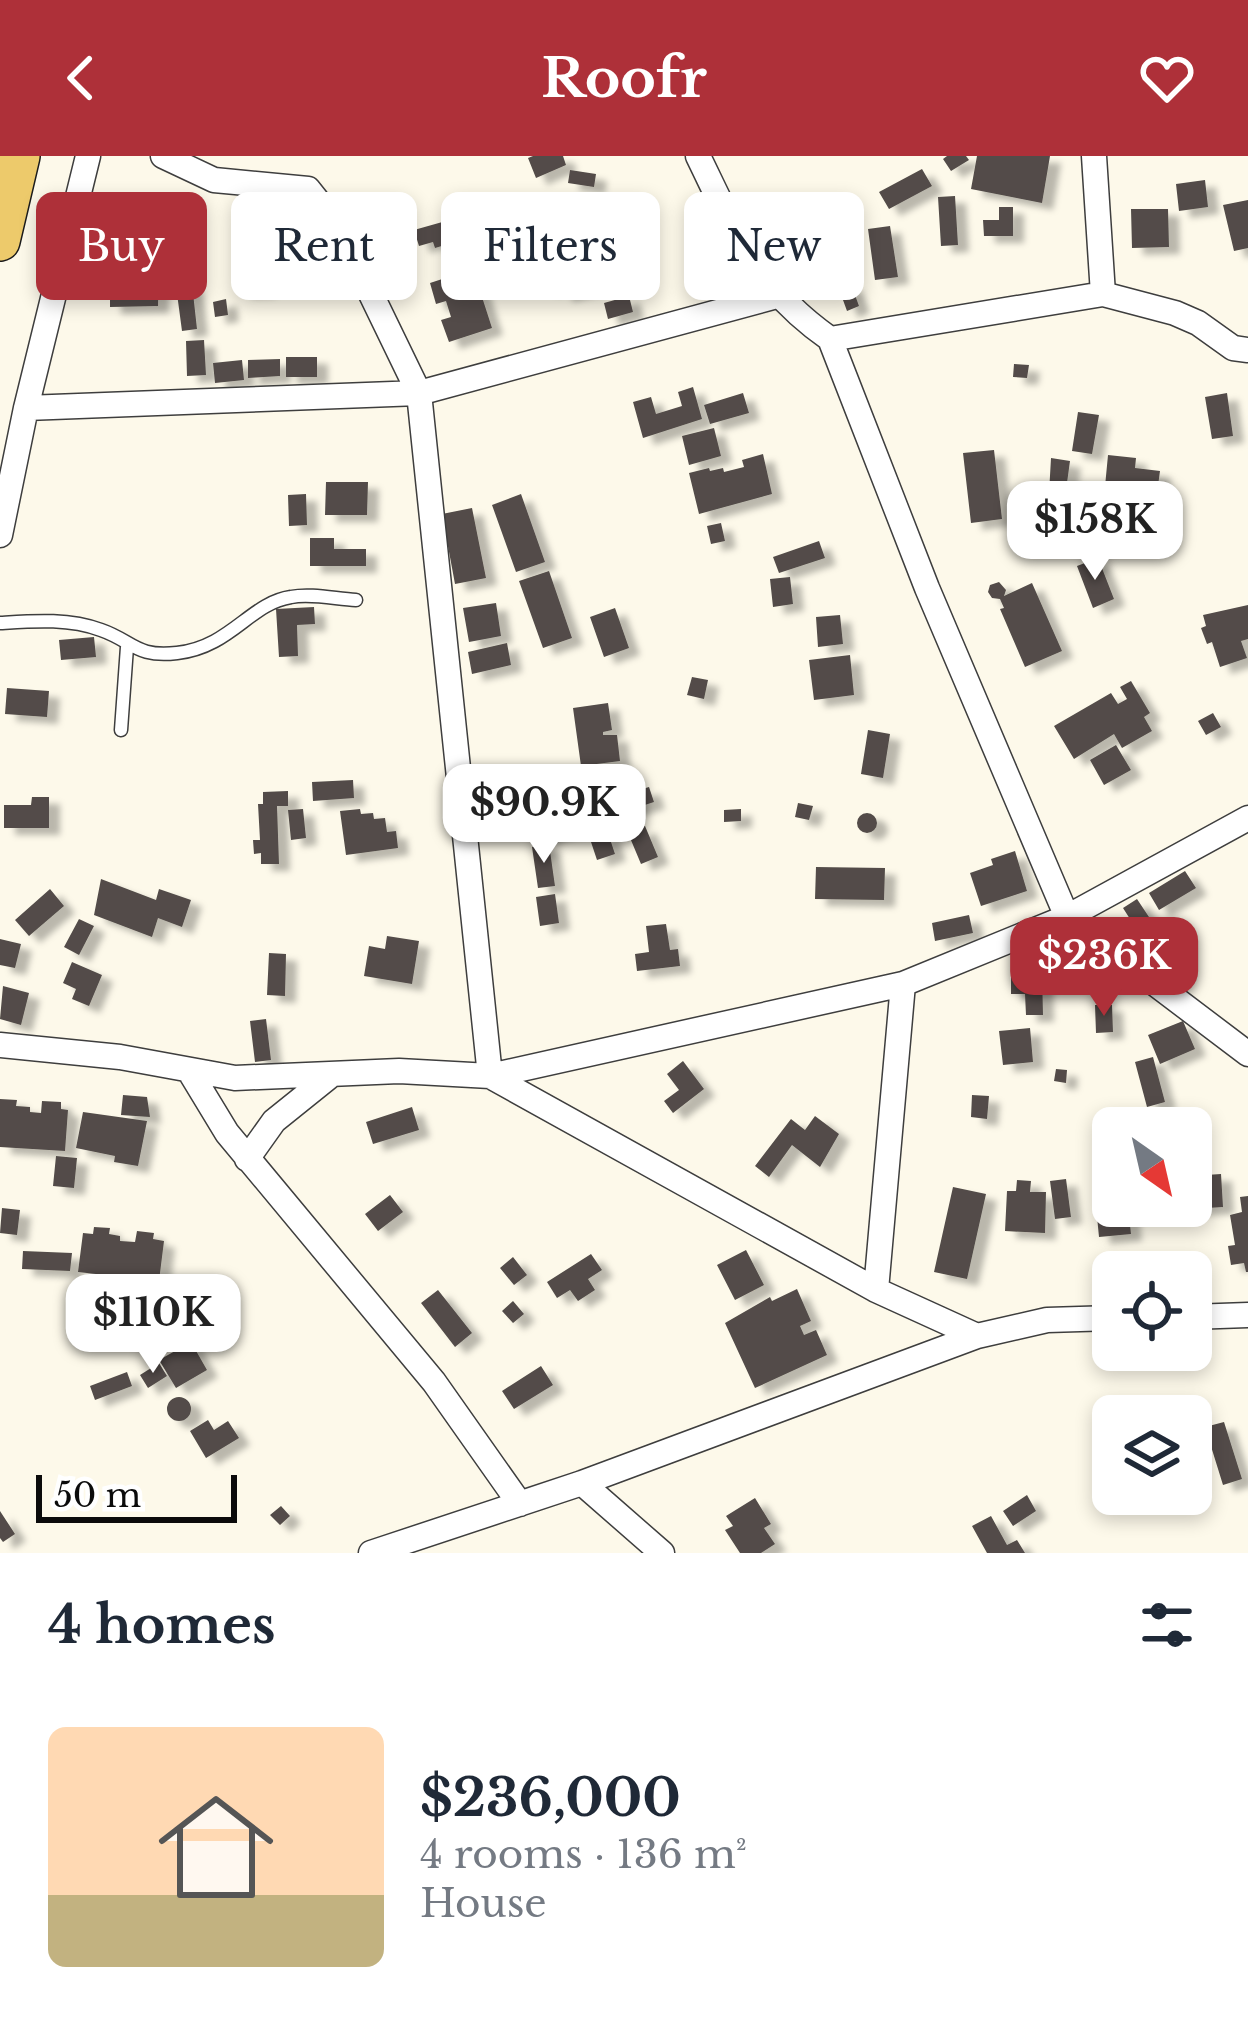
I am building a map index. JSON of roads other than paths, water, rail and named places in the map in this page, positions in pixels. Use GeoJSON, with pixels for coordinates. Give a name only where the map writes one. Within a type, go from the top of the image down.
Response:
{"type":"FeatureCollection","features":[{"type":"Feature","properties":{"kind":"main road"},"geometry":{"type":"LineString","coordinates":[[0,241],[20,156]]}},
{"type":"Feature","properties":{"kind":"street"},"geometry":{"type":"LineString","coordinates":[[0,535],[88,156]]}},
{"type":"Feature","properties":{"kind":"street"},"geometry":{"type":"LineString","coordinates":[[163,156],[214,180],[308,189],[340,228],[419,393],[490,1076]]}},
{"type":"Feature","properties":{"kind":"street"},"geometry":{"type":"LineString","coordinates":[[698,156],[715,192]]}},
{"type":"Feature","properties":{"kind":"street"},"geometry":{"type":"LineString","coordinates":[[1094,156],[1103,294]]}},
{"type":"Feature","properties":{"kind":"street"},"geometry":{"type":"LineString","coordinates":[[830,338],[1103,294],[1174,313],[1198,323],[1232,348],[1248,350]]}},
{"type":"Feature","properties":{"kind":"street"},"geometry":{"type":"LineString","coordinates":[[26,408],[419,393],[762,300]]}},
{"type":"Feature","properties":{"kind":"street"},"geometry":{"type":"LineString","coordinates":[[782,300],[830,338],[927,589],[1067,917],[1248,1054]]}},
{"type":"Feature","properties":{"kind":"street"},"geometry":{"type":"LineString","coordinates":[[0,1045],[120,1058],[235,1078],[448,1071],[490,1076],[903,984],[1067,917],[1248,818]]}},
{"type":"Feature","properties":{"kind":"street"},"geometry":{"type":"LineString","coordinates":[[876,1290],[903,984]]}},
{"type":"Feature","properties":{"kind":"street"},"geometry":{"type":"LineString","coordinates":[[190,1072],[211,1112],[434,1382],[520,1504]]}},
{"type":"Feature","properties":{"kind":"street"},"geometry":{"type":"LineString","coordinates":[[248,1160],[274,1120],[332,1075]]}},
{"type":"Feature","properties":{"kind":"street"},"geometry":{"type":"LineString","coordinates":[[490,1076],[876,1290],[977,1336]]}},
{"type":"Feature","properties":{"kind":"street"},"geometry":{"type":"LineString","coordinates":[[1212,1316],[1248,1315]]}},
{"type":"Feature","properties":{"kind":"street"},"geometry":{"type":"LineString","coordinates":[[370,1553],[582,1483],[977,1336],[1047,1320],[1092,1319]]}},
{"type":"Feature","properties":{"kind":"street"},"geometry":{"type":"LineString","coordinates":[[582,1483],[662,1553]]}},
{"type":"Feature","properties":{"kind":"lane"},"geometry":{"type":"LineString","coordinates":[[0,623],[77,624],[116,637],[127,647],[153,654],[178,653],[210,646],[256,613],[291,597],[356,600]]}},
{"type":"Feature","properties":{"kind":"lane"},"geometry":{"type":"LineString","coordinates":[[121,730],[127,647]]}}]}
